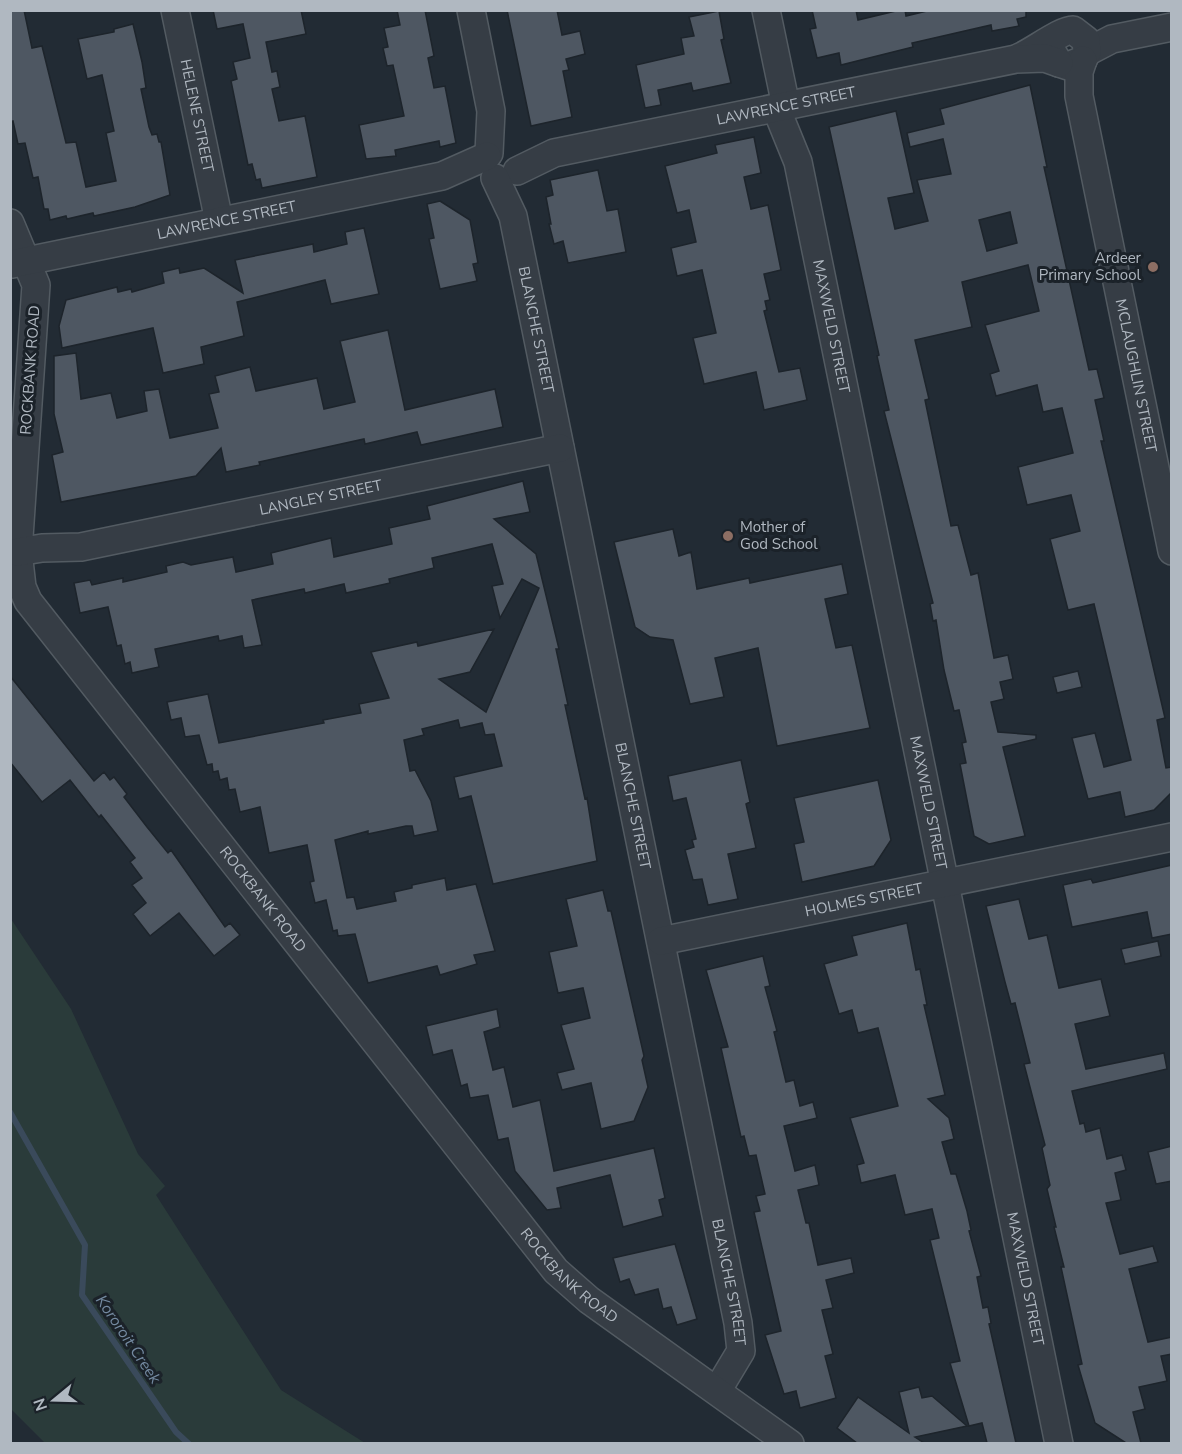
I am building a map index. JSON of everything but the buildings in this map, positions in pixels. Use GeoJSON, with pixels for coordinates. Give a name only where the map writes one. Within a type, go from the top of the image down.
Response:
{"type":"FeatureCollection","features":[{"type":"Feature","properties":{"kind":"street","name":"HELENE STREET"},"geometry":{"type":"LineString","coordinates":[[175,10],[219,221]]}},
{"type":"Feature","properties":{"kind":"street","name":"BLANCHE STREET"},"geometry":{"type":"LineString","coordinates":[[471,10],[738,1323],[741,1351],[717,1391]]}},
{"type":"Feature","properties":{"kind":"street","name":"MAXWELD STREET"},"geometry":{"type":"LineString","coordinates":[[766,10],[1059,1443]]}},
{"type":"Feature","properties":{"kind":"street","name":"LAWRENCE STREET"},"geometry":{"type":"LineString","coordinates":[[19,263],[1016,59],[1069,40],[1112,39],[1172,27]]}},
{"type":"Feature","properties":{"kind":"street","name":"MCLAUGHLIN STREET"},"geometry":{"type":"LineString","coordinates":[[1069,40],[1172,551]]}},
{"type":"Feature","properties":{"kind":"street","name":"ROCKBANK ROAD"},"geometry":{"type":"LineString","coordinates":[[10,223],[19,263],[36,285],[18,560],[22,587],[28,601],[556,1271],[589,1300],[789,1443]]}},
{"type":"Feature","properties":{"kind":"street","name":"LANGLEY STREET"},"geometry":{"type":"LineString","coordinates":[[18,560],[45,562],[81,547],[560,448]]}},
{"type":"Feature","properties":{"kind":"street","name":"HOLMES STREET"},"geometry":{"type":"LineString","coordinates":[[661,941],[1172,837]]}},
{"type":"Feature","properties":{"kind":"shaded area"},"geometry":{"type":"Polygon","coordinates":[[[11,919],[71,1009],[138,1154],[165,1186],[156,1195],[281,1390],[365,1443],[45,1443],[11,1409],[11,919]]]}},
{"type":"Feature","properties":{"kind":"waterway","name":"Kororoit Creek"},"geometry":{"type":"LineString","coordinates":[[10,1112],[85,1245],[82,1295],[176,1432],[189,1444]]}},
{"type":"Feature","properties":{"kind":"place","name":"Ardeer Primary School"},"geometry":{"type":"Point","coordinates":[1153,267]}},
{"type":"Feature","properties":{"kind":"place","name":"Mother of God School"},"geometry":{"type":"Point","coordinates":[728,536]}}]}
